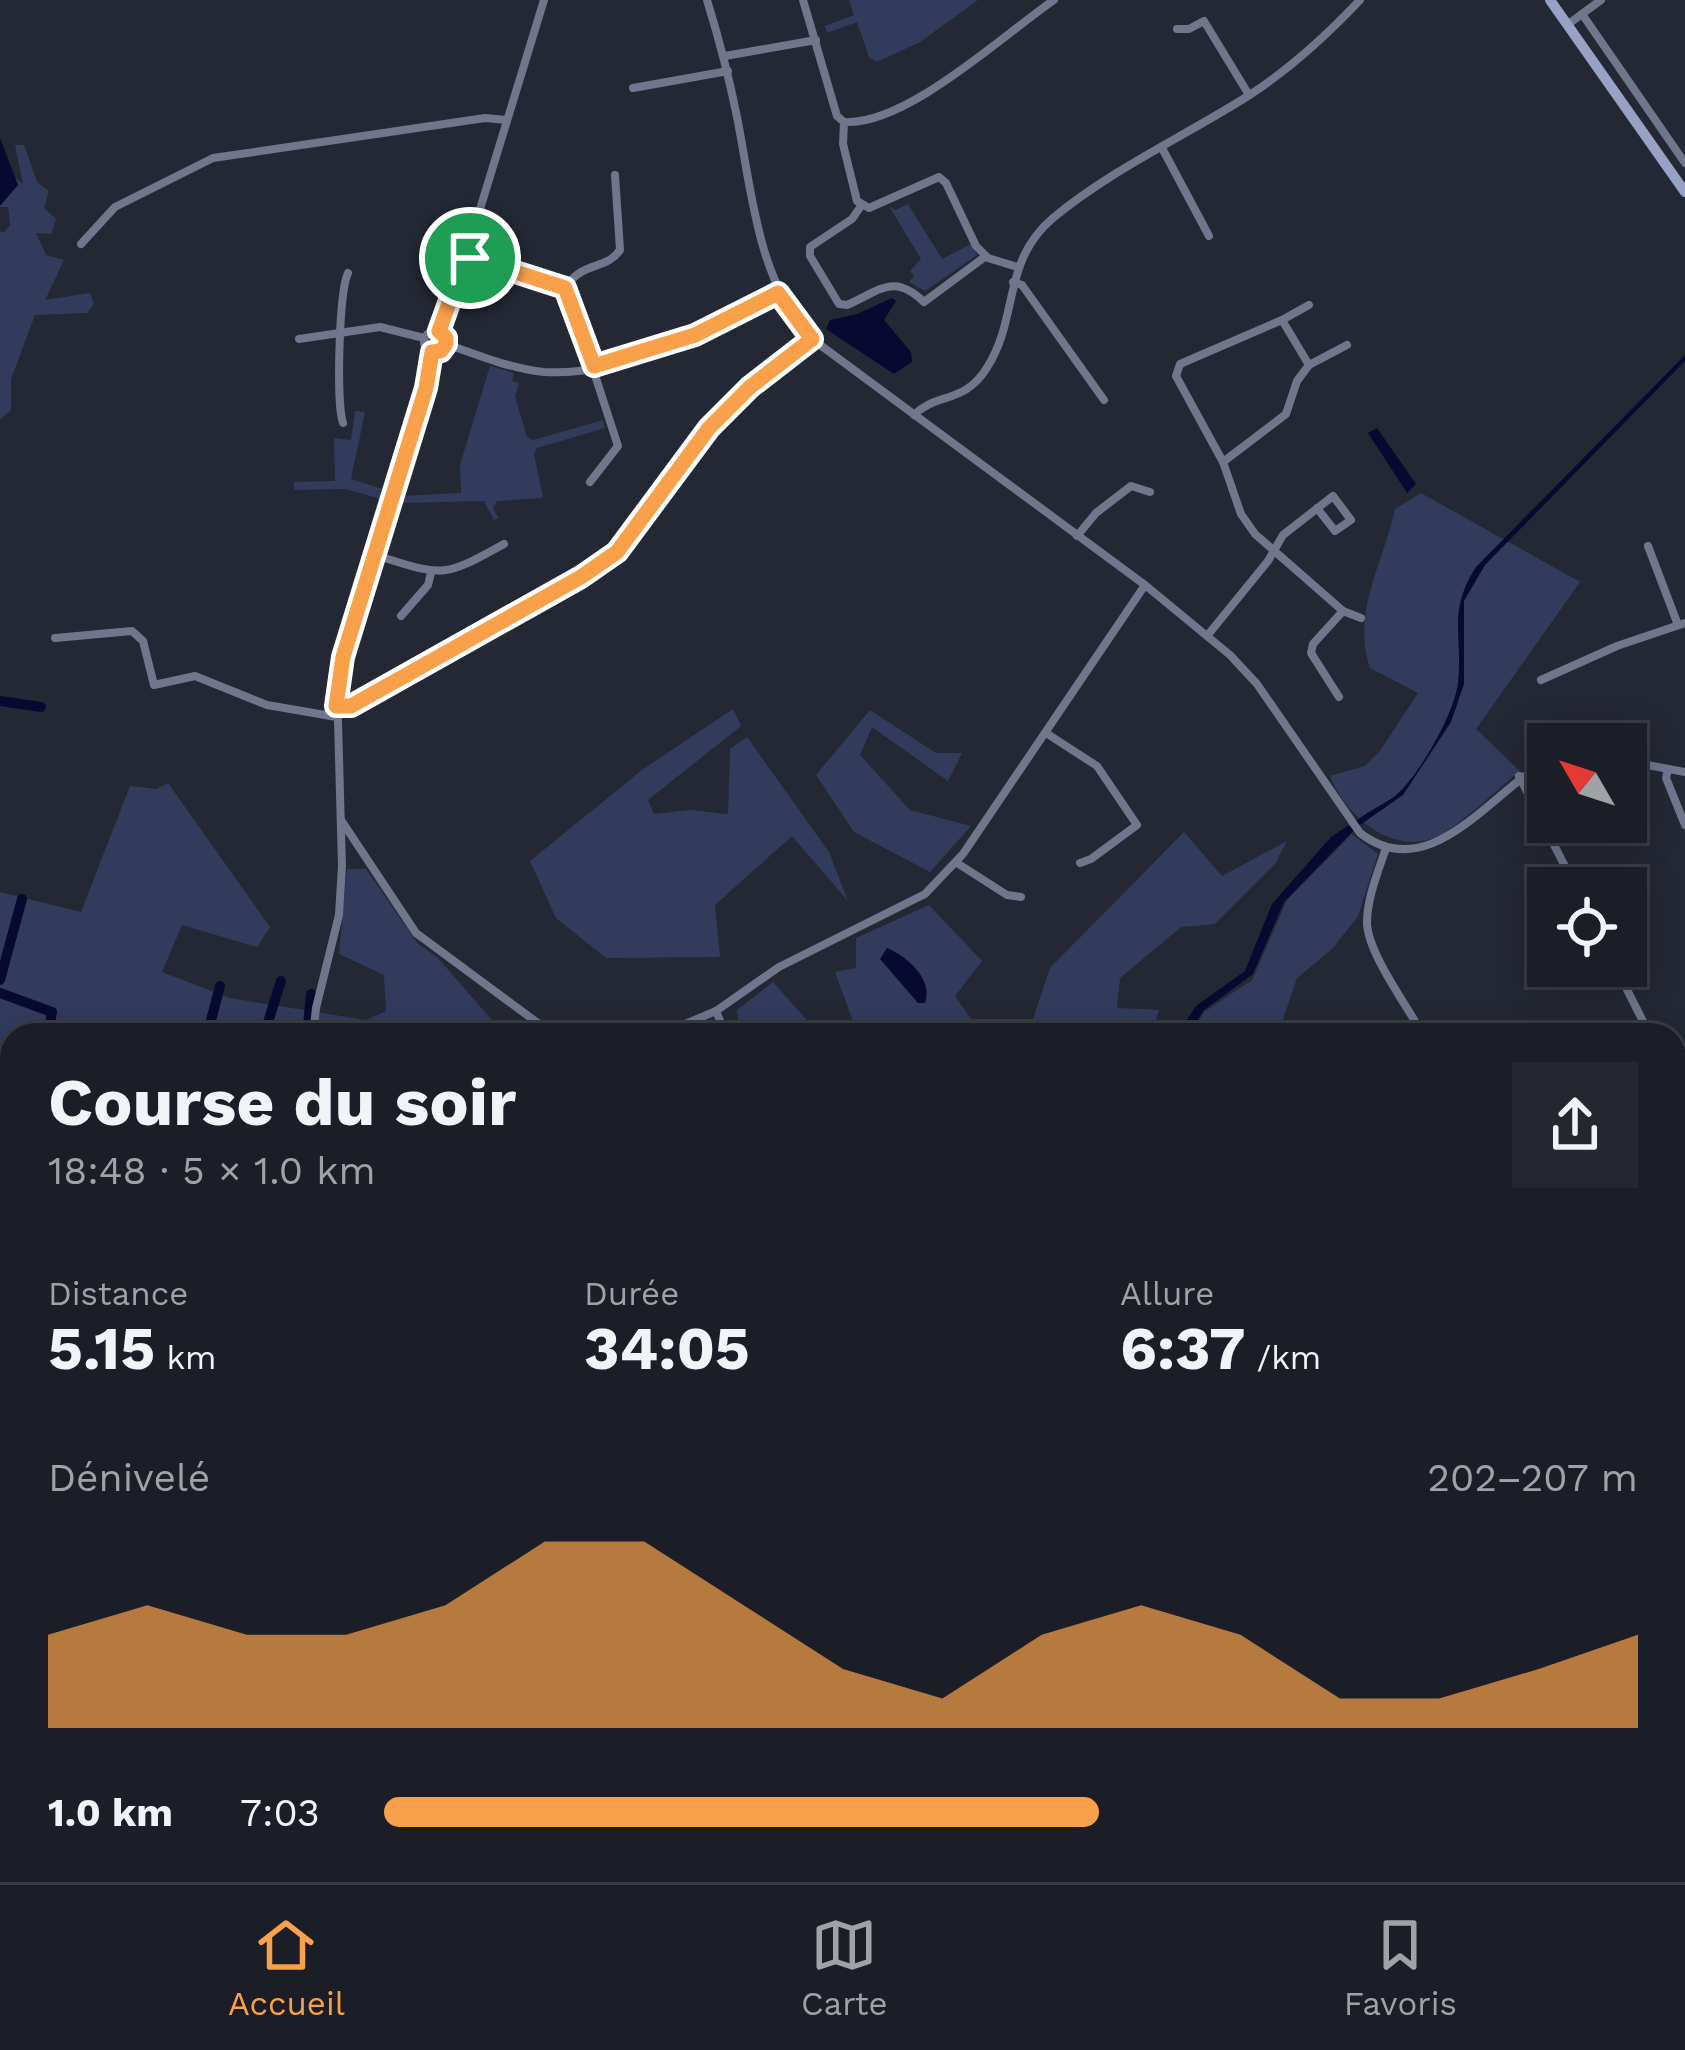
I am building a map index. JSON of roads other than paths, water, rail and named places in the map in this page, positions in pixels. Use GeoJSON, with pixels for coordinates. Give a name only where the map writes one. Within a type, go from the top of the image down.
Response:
{"type":"FeatureCollection","features":[{"type":"Feature","properties":{"kind":"main road"},"geometry":{"type":"LineString","coordinates":[[1550,0],[1685,192]]}},
{"type":"Feature","properties":{"kind":"street"},"geometry":{"type":"LineString","coordinates":[[439,331],[544,0]]}},
{"type":"Feature","properties":{"kind":"street"},"geometry":{"type":"LineString","coordinates":[[706,0],[725,56],[758,229],[778,293],[812,339],[1207,636],[1251,676],[1360,832],[1386,848],[1428,847],[1449,837],[1527,772]]}},
{"type":"Feature","properties":{"kind":"street"},"geometry":{"type":"LineString","coordinates":[[803,0],[837,116],[844,122],[871,120],[925,93],[1054,0]]}},
{"type":"Feature","properties":{"kind":"street"},"geometry":{"type":"LineString","coordinates":[[914,415],[922,407],[962,394],[981,378],[994,355],[1017,267],[1034,237],[1052,218],[1249,95],[1309,50],[1360,0]]}},
{"type":"Feature","properties":{"kind":"street"},"geometry":{"type":"LineString","coordinates":[[1568,25],[1600,0]]}},
{"type":"Feature","properties":{"kind":"street"},"geometry":{"type":"LineString","coordinates":[[1582,14],[1685,163]]}},
{"type":"Feature","properties":{"kind":"street"},"geometry":{"type":"LineString","coordinates":[[1177,29],[1204,21],[1249,95]]}},
{"type":"Feature","properties":{"kind":"street"},"geometry":{"type":"LineString","coordinates":[[725,56],[816,40]]}},
{"type":"Feature","properties":{"kind":"street"},"geometry":{"type":"LineString","coordinates":[[633,88],[728,71]]}},
{"type":"Feature","properties":{"kind":"street"},"geometry":{"type":"LineString","coordinates":[[81,244],[116,207],[213,158],[485,118],[507,120]]}},
{"type":"Feature","properties":{"kind":"street"},"geometry":{"type":"LineString","coordinates":[[844,122],[843,144],[861,206]]}},
{"type":"Feature","properties":{"kind":"street"},"geometry":{"type":"LineString","coordinates":[[1162,148],[1209,236]]}},
{"type":"Feature","properties":{"kind":"street"},"geometry":{"type":"LineString","coordinates":[[565,288],[577,272],[614,259],[620,250],[615,175]]}},
{"type":"Feature","properties":{"kind":"street"},"geometry":{"type":"LineString","coordinates":[[861,206],[869,208],[939,177],[946,182],[976,246],[986,256],[1017,267]]}},
{"type":"Feature","properties":{"kind":"street"},"geometry":{"type":"LineString","coordinates":[[861,206],[852,219],[810,247],[810,256],[839,304],[895,284],[908,287],[923,302],[986,256]]}},
{"type":"Feature","properties":{"kind":"street"},"geometry":{"type":"LineString","coordinates":[[466,256],[565,288]]}},
{"type":"Feature","properties":{"kind":"street"},"geometry":{"type":"LineString","coordinates":[[343,423],[338,407],[341,287],[348,273]]}},
{"type":"Feature","properties":{"kind":"street"},"geometry":{"type":"LineString","coordinates":[[1013,282],[1022,285],[1104,400]]}},
{"type":"Feature","properties":{"kind":"street"},"geometry":{"type":"LineString","coordinates":[[565,288],[618,446],[590,482]]}},
{"type":"Feature","properties":{"kind":"street"},"geometry":{"type":"LineString","coordinates":[[446,344],[533,370],[565,372],[695,335],[778,293]]}},
{"type":"Feature","properties":{"kind":"street"},"geometry":{"type":"LineString","coordinates":[[1309,304],[1176,368],[1176,376],[1223,462],[1240,514],[1273,550],[1343,610],[1361,618]]}},
{"type":"Feature","properties":{"kind":"street"},"geometry":{"type":"LineString","coordinates":[[1282,320],[1309,365]]}},
{"type":"Feature","properties":{"kind":"street"},"geometry":{"type":"LineString","coordinates":[[298,339],[380,327],[424,338]]}},
{"type":"Feature","properties":{"kind":"street"},"geometry":{"type":"LineString","coordinates":[[439,331],[446,344],[432,352],[424,338],[439,331]]}},
{"type":"Feature","properties":{"kind":"street"},"geometry":{"type":"LineString","coordinates":[[336,706],[351,706],[598,567],[641,524],[694,443],[717,418],[812,339]]}},
{"type":"Feature","properties":{"kind":"street"},"geometry":{"type":"LineString","coordinates":[[1223,462],[1286,414],[1297,381],[1309,365],[1347,345]]}},
{"type":"Feature","properties":{"kind":"street"},"geometry":{"type":"LineString","coordinates":[[314,1023],[339,915],[336,706],[343,657],[426,388],[432,352]]}},
{"type":"Feature","properties":{"kind":"street"},"geometry":{"type":"LineString","coordinates":[[1077,536],[1096,513],[1131,486],[1150,492]]}},
{"type":"Feature","properties":{"kind":"street"},"geometry":{"type":"LineString","coordinates":[[1207,636],[1283,535],[1317,508],[1333,496],[1351,520],[1335,531],[1317,508]]}},
{"type":"Feature","properties":{"kind":"street"},"geometry":{"type":"LineString","coordinates":[[376,555],[431,573],[450,572],[504,544]]}},
{"type":"Feature","properties":{"kind":"street"},"geometry":{"type":"LineString","coordinates":[[1541,680],[1682,624],[1648,546]]}},
{"type":"Feature","properties":{"kind":"street"},"geometry":{"type":"LineString","coordinates":[[401,616],[419,598],[431,573]]}},
{"type":"Feature","properties":{"kind":"street"},"geometry":{"type":"LineString","coordinates":[[688,1023],[716,1011],[779,967],[926,894],[956,862],[1145,585]]}},
{"type":"Feature","properties":{"kind":"street"},"geometry":{"type":"LineString","coordinates":[[1339,697],[1311,653],[1312,644],[1343,610]]}},
{"type":"Feature","properties":{"kind":"street"},"geometry":{"type":"LineString","coordinates":[[55,638],[132,631],[143,641],[154,685],[195,676],[267,705],[338,717]]}},
{"type":"Feature","properties":{"kind":"street"},"geometry":{"type":"LineString","coordinates":[[1046,733],[1097,766],[1137,825],[1080,863]]}},
{"type":"Feature","properties":{"kind":"street"},"geometry":{"type":"LineString","coordinates":[[1647,765],[1685,772]]}},
{"type":"Feature","properties":{"kind":"street"},"geometry":{"type":"LineString","coordinates":[[1668,769],[1666,778],[1685,825]]}},
{"type":"Feature","properties":{"kind":"street"},"geometry":{"type":"LineString","coordinates":[[1519,776],[1565,867]]}},
{"type":"Feature","properties":{"kind":"street"},"geometry":{"type":"LineString","coordinates":[[340,819],[416,933],[538,1023]]}},
{"type":"Feature","properties":{"kind":"street"},"geometry":{"type":"LineString","coordinates":[[1386,848],[1367,925],[1372,944],[1416,1023]]}},
{"type":"Feature","properties":{"kind":"street"},"geometry":{"type":"LineString","coordinates":[[956,862],[1007,895],[1021,897]]}},
{"type":"Feature","properties":{"kind":"street"},"geometry":{"type":"LineString","coordinates":[[1626,987],[1644,1023]]}},
{"type":"Feature","properties":{"kind":"street"},"geometry":{"type":"LineString","coordinates":[[716,1011],[721,1023]]}},
{"type":"Feature","properties":{"kind":"waterway"},"geometry":{"type":"LineString","coordinates":[[0,701],[41,707]]}},
{"type":"Feature","properties":{"kind":"waterway"},"geometry":{"type":"LineString","coordinates":[[0,980],[22,899]]}},
{"type":"Feature","properties":{"kind":"waterway"},"geometry":{"type":"LineString","coordinates":[[268,1023],[281,981]]}},
{"type":"Feature","properties":{"kind":"waterway"},"geometry":{"type":"LineString","coordinates":[[210,1023],[220,986]]}},
{"type":"Feature","properties":{"kind":"waterway"},"geometry":{"type":"LineString","coordinates":[[0,993],[52,1012],[50,1023]]}},
{"type":"Feature","properties":{"kind":"waterway"},"geometry":{"type":"LineString","coordinates":[[308,1023],[311,994]]}}]}
